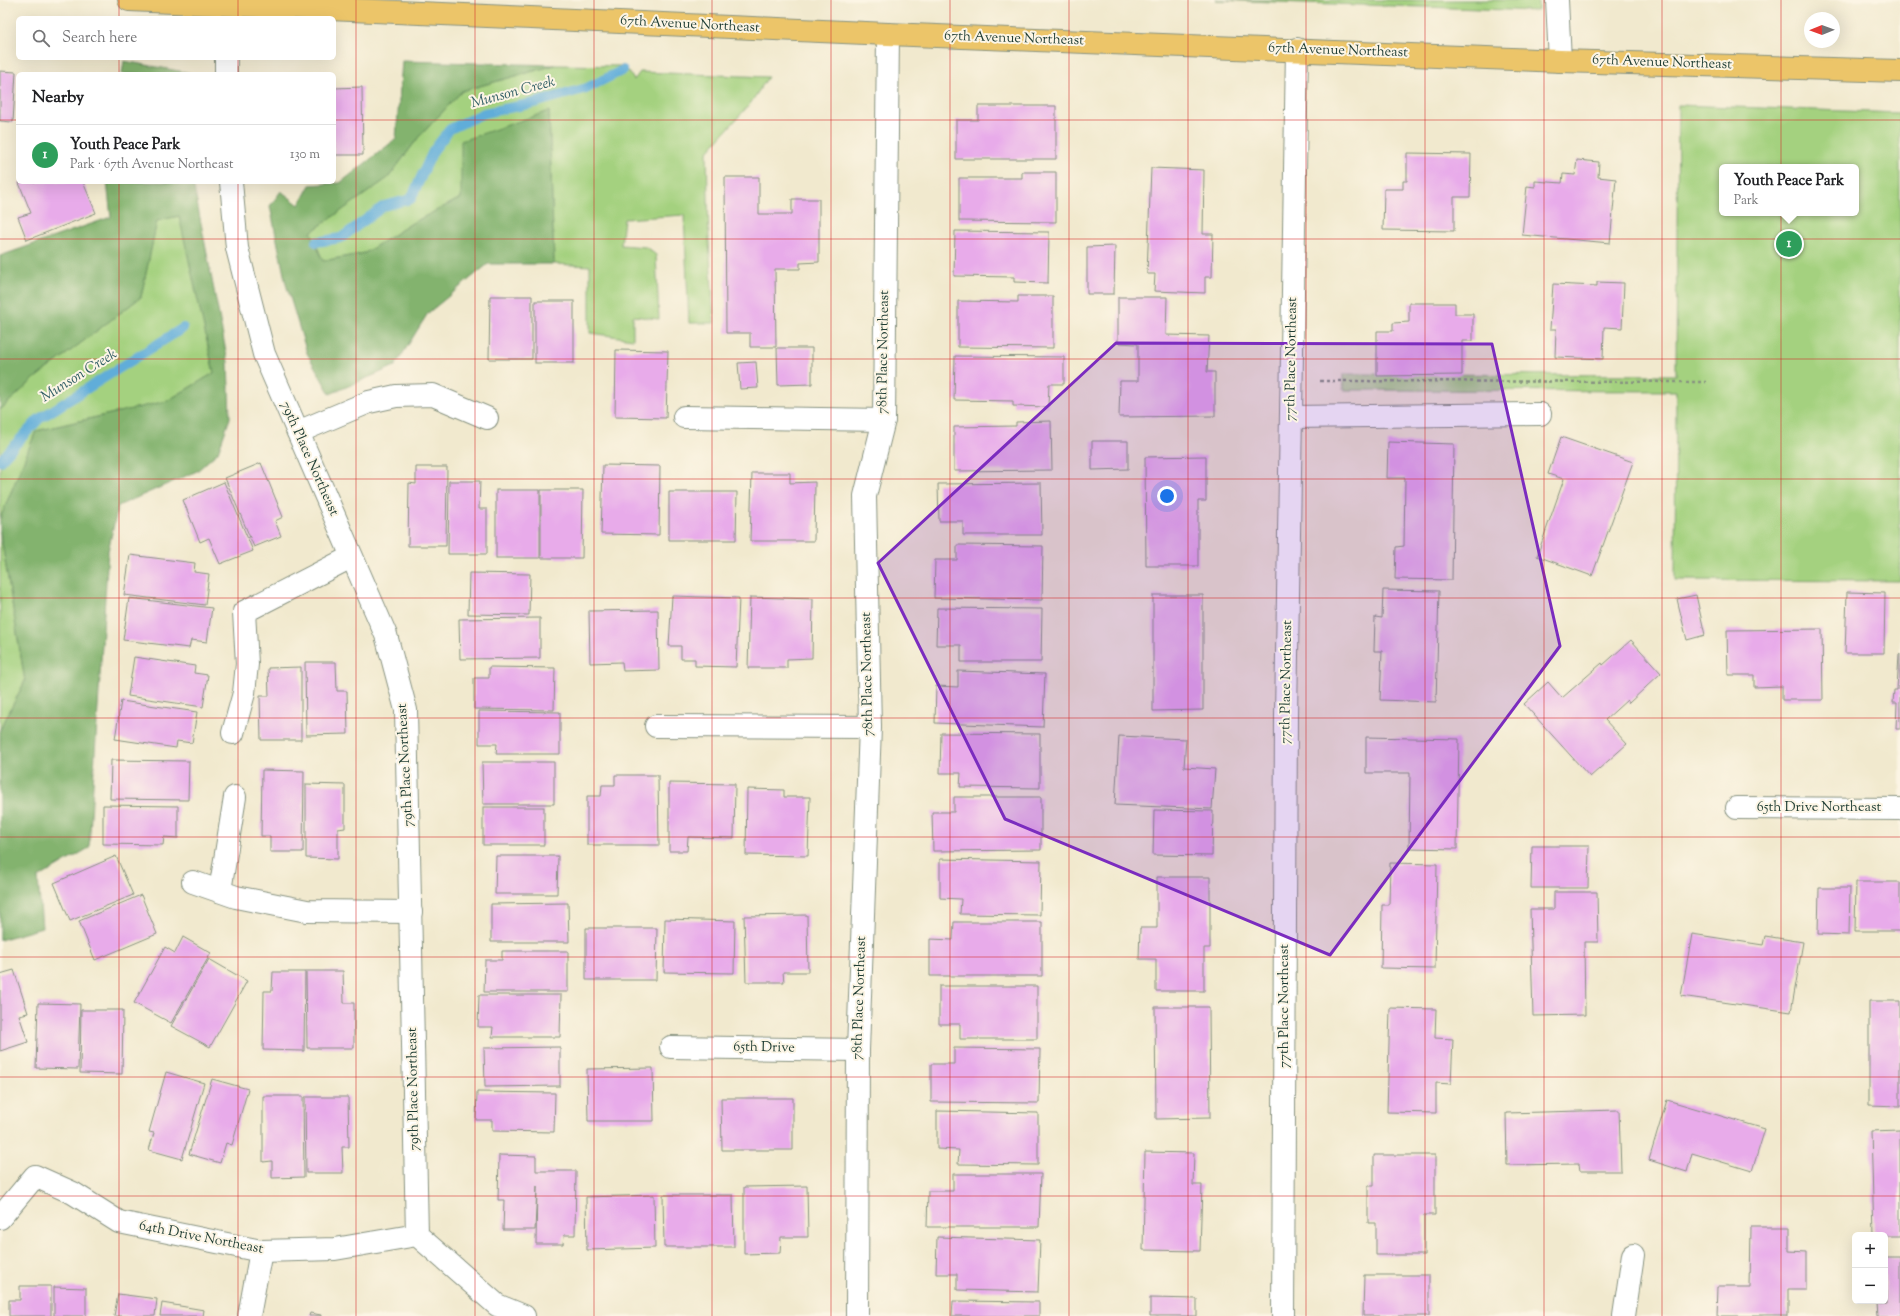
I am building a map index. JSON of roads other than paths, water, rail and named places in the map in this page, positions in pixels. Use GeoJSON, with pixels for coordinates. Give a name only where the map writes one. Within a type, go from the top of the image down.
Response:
{"type":"FeatureCollection","features":[{"type":"Feature","properties":{"kind":"main road","name":"67th Avenue Northeast"},"geometry":{"type":"LineString","coordinates":[[128,0],[226,11],[1297,49],[1560,61],[1805,67],[1900,71]]}},
{"type":"Feature","properties":{"kind":"street"},"geometry":{"type":"LineString","coordinates":[[1557,0],[1560,61]]}},
{"type":"Feature","properties":{"kind":"street","name":"78th Place Northeast"},"geometry":{"type":"LineString","coordinates":[[857,1316],[858,1050],[870,727],[865,496],[884,420],[888,34]]}},
{"type":"Feature","properties":{"kind":"street","name":"77th Place Northeast"},"geometry":{"type":"LineString","coordinates":[[1283,1316],[1286,716],[1297,49]]}},
{"type":"Feature","properties":{"kind":"street"},"geometry":{"type":"LineString","coordinates":[[226,60],[226,72]]}},
{"type":"Feature","properties":{"kind":"street","name":"79th Place Northeast"},"geometry":{"type":"LineString","coordinates":[[231,184],[237,248],[264,354],[386,635],[406,710],[417,1235]]}},
{"type":"Feature","properties":{"kind":"street"},"geometry":{"type":"LineString","coordinates":[[298,432],[369,402],[396,396],[433,395],[487,418]]}},
{"type":"Feature","properties":{"kind":"street"},"geometry":{"type":"LineString","coordinates":[[1291,417],[1540,414]]}},
{"type":"Feature","properties":{"kind":"street"},"geometry":{"type":"LineString","coordinates":[[684,417],[884,420]]}},
{"type":"Feature","properties":{"kind":"street"},"geometry":{"type":"LineString","coordinates":[[233,733],[244,693],[247,664],[244,612],[352,557]]}},
{"type":"Feature","properties":{"kind":"street"},"geometry":{"type":"LineString","coordinates":[[656,726],[870,727]]}},
{"type":"Feature","properties":{"kind":"street"},"geometry":{"type":"LineString","coordinates":[[220,891],[235,797]]}},
{"type":"Feature","properties":{"kind":"street","name":"65th Drive Northeast"},"geometry":{"type":"LineString","coordinates":[[1737,808],[1900,809]]}},
{"type":"Feature","properties":{"kind":"street"},"geometry":{"type":"LineString","coordinates":[[193,882],[236,897],[307,911],[411,912]]}},
{"type":"Feature","properties":{"kind":"street","name":"65th Drive"},"geometry":{"type":"LineString","coordinates":[[670,1047],[858,1050]]}},
{"type":"Feature","properties":{"kind":"street","name":"64th Drive Northeast"},"geometry":{"type":"LineString","coordinates":[[0,1218],[35,1176],[73,1192],[119,1222],[261,1251],[335,1249],[417,1235]]}},
{"type":"Feature","properties":{"kind":"street"},"geometry":{"type":"LineString","coordinates":[[417,1235],[496,1305],[524,1316]]}},
{"type":"Feature","properties":{"kind":"street"},"geometry":{"type":"LineString","coordinates":[[249,1316],[261,1251]]}},
{"type":"Feature","properties":{"kind":"street"},"geometry":{"type":"LineString","coordinates":[[1624,1316],[1633,1254]]}},
{"type":"Feature","properties":{"kind":"waterway","name":"Munson Creek"},"geometry":{"type":"LineString","coordinates":[[316,242],[341,238],[384,206],[411,199],[433,151],[450,129],[484,113],[534,103],[587,88],[623,70]]}},
{"type":"Feature","properties":{"kind":"waterway","name":"Munson Creek"},"geometry":{"type":"LineString","coordinates":[[0,461],[39,419],[183,328]]}},
{"type":"Feature","properties":{"kind":"place","name":"Youth Peace Park"},"geometry":{"type":"Point","coordinates":[1789,244]}}]}
